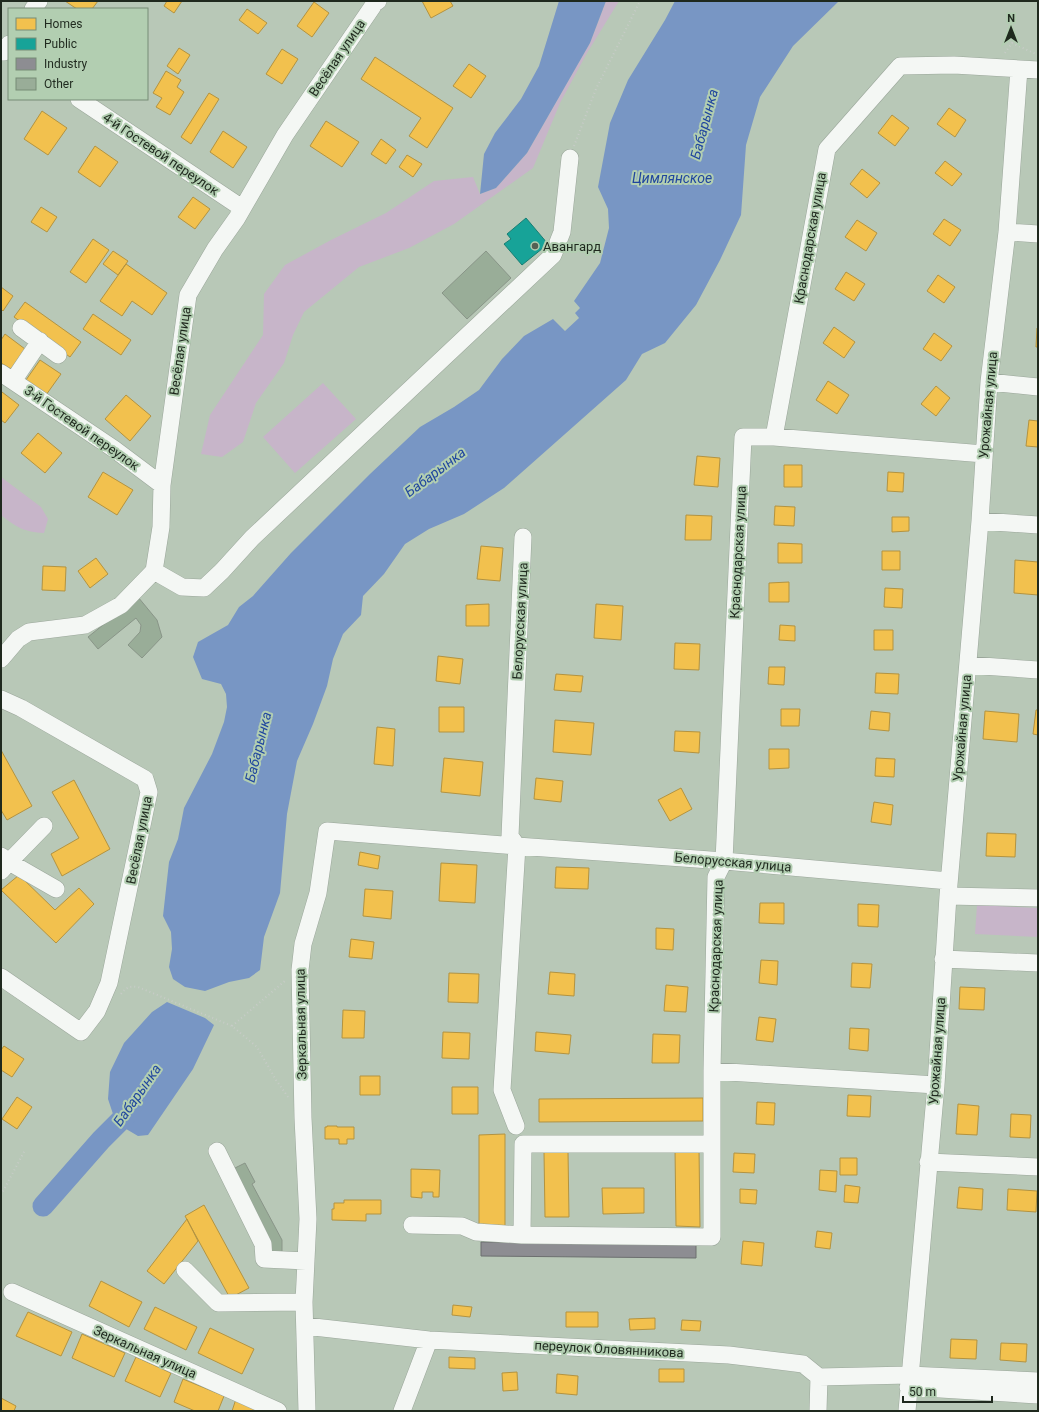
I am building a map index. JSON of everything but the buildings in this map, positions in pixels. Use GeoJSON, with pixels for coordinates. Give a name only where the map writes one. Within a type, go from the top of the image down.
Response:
{"type":"FeatureCollection","features":[{"type":"Feature","properties":{"kind":"street","name":"Весёлая улица"},"geometry":{"type":"LineString","coordinates":[[154,572],[161,528],[162,485],[188,295],[285,135],[375,2],[378,1]]}},
{"type":"Feature","properties":{"kind":"street","name":"Краснодарская улица"},"geometry":{"type":"LineString","coordinates":[[522,1235],[712,1237],[712,1071],[716,877],[724,861],[743,437],[774,437],[827,149],[900,66],[954,65],[1038,70]]}},
{"type":"Feature","properties":{"kind":"street","name":"Урожайная улица"},"geometry":{"type":"LineString","coordinates":[[907,1411],[936,1085],[948,889],[980,521],[989,382],[1008,232],[1011,69]]}},
{"type":"Feature","properties":{"kind":"street","name":"4-й Гостевой переулок"},"geometry":{"type":"LineString","coordinates":[[80,100],[242,208]]}},
{"type":"Feature","properties":{"kind":"street"},"geometry":{"type":"LineString","coordinates":[[1,659],[18,639],[29,632],[85,625],[121,604],[154,572],[182,587],[204,588],[222,571],[252,538],[553,255],[562,232],[570,158]]}},
{"type":"Feature","properties":{"kind":"street"},"geometry":{"type":"LineString","coordinates":[[1008,232],[1038,234]]}},
{"type":"Feature","properties":{"kind":"street"},"geometry":{"type":"LineString","coordinates":[[21,328],[58,354]]}},
{"type":"Feature","properties":{"kind":"street"},"geometry":{"type":"LineString","coordinates":[[7,377],[40,341]]}},
{"type":"Feature","properties":{"kind":"street","name":"3-й Гостевой переулок"},"geometry":{"type":"LineString","coordinates":[[7,377],[114,449],[162,485]]}},
{"type":"Feature","properties":{"kind":"street"},"geometry":{"type":"LineString","coordinates":[[989,382],[1038,387]]}},
{"type":"Feature","properties":{"kind":"street"},"geometry":{"type":"LineString","coordinates":[[774,437],[984,454]]}},
{"type":"Feature","properties":{"kind":"street"},"geometry":{"type":"LineString","coordinates":[[980,521],[1038,525]]}},
{"type":"Feature","properties":{"kind":"street","name":"Белорусская улица"},"geometry":{"type":"LineString","coordinates":[[516,1126],[502,1090],[517,846],[510,836],[523,537]]}},
{"type":"Feature","properties":{"kind":"street"},"geometry":{"type":"LineString","coordinates":[[968,665],[1038,670]]}},
{"type":"Feature","properties":{"kind":"street","name":"Весёлая улица"},"geometry":{"type":"LineString","coordinates":[[1,699],[21,708],[139,775],[145,779],[150,792],[109,983],[97,1011],[81,1032],[1,977]]}},
{"type":"Feature","properties":{"kind":"street"},"geometry":{"type":"LineString","coordinates":[[44,826],[4,863],[56,889]]}},
{"type":"Feature","properties":{"kind":"street","name":"Зеркальная улица"},"geometry":{"type":"LineString","coordinates":[[307,1411],[304,1302],[308,1219],[303,1118],[300,970],[303,944],[318,893],[327,831],[517,846]]}},
{"type":"Feature","properties":{"kind":"street","name":"Белорусская улица"},"geometry":{"type":"LineString","coordinates":[[517,846],[724,861],[948,889],[1038,898]]}},
{"type":"Feature","properties":{"kind":"street"},"geometry":{"type":"LineString","coordinates":[[943,959],[1038,963]]}},
{"type":"Feature","properties":{"kind":"street"},"geometry":{"type":"LineString","coordinates":[[712,1071],[936,1085]]}},
{"type":"Feature","properties":{"kind":"street"},"geometry":{"type":"LineString","coordinates":[[412,1225],[462,1226],[476,1232],[522,1235],[523,1144],[712,1144]]}},
{"type":"Feature","properties":{"kind":"street"},"geometry":{"type":"LineString","coordinates":[[217,1151],[263,1244],[264,1259],[306,1261]]}},
{"type":"Feature","properties":{"kind":"street"},"geometry":{"type":"LineString","coordinates":[[928,1162],[1038,1167]]}},
{"type":"Feature","properties":{"kind":"street"},"geometry":{"type":"LineString","coordinates":[[185,1270],[218,1303],[304,1302]]}},
{"type":"Feature","properties":{"kind":"street","name":"Зеркальная улица"},"geometry":{"type":"LineString","coordinates":[[12,1292],[278,1411]]}},
{"type":"Feature","properties":{"kind":"street","name":"переулок Оловянникова"},"geometry":{"type":"LineString","coordinates":[[305,1326],[429,1340],[729,1355],[804,1364],[819,1377]]}},
{"type":"Feature","properties":{"kind":"street"},"geometry":{"type":"LineString","coordinates":[[402,1411],[429,1340]]}},
{"type":"Feature","properties":{"kind":"street"},"geometry":{"type":"LineString","coordinates":[[818,1411],[819,1377],[909,1381],[1038,1381]]}},
{"type":"Feature","properties":{"kind":"street"},"geometry":{"type":"LineString","coordinates":[[909,1381],[1038,1396]]}},
{"type":"Feature","properties":{"kind":"path"},"geometry":{"type":"LineString","coordinates":[[570,158],[596,89],[640,1]]}},
{"type":"Feature","properties":{"kind":"path"},"geometry":{"type":"LineString","coordinates":[[1011,69],[1003,56],[1012,43],[1038,55]]}},
{"type":"Feature","properties":{"kind":"path"},"geometry":{"type":"LineString","coordinates":[[232,1026],[300,970]]}},
{"type":"Feature","properties":{"kind":"path"},"geometry":{"type":"LineString","coordinates":[[119,998],[126,988],[132,986],[138,987],[232,1026],[257,1047],[276,1080],[290,1100]]}},
{"type":"Feature","properties":{"kind":"path"},"geometry":{"type":"LineString","coordinates":[[1,1195],[25,1150]]}},
{"type":"Feature","properties":{"kind":"shaded area"},"geometry":{"type":"Polygon","coordinates":[[[606,1],[619,1],[587,53],[560,103],[533,168],[454,224],[409,248],[359,267],[304,312],[293,335],[284,363],[256,403],[243,442],[222,457],[201,454],[210,415],[263,335],[264,294],[285,265],[386,213],[434,181],[473,177],[480,194],[496,188],[527,153],[590,43],[606,1]]]}},
{"type":"Feature","properties":{"kind":"shaded area"},"geometry":{"type":"Polygon","coordinates":[[[323,383],[356,419],[295,473],[263,437],[323,383]]]}},
{"type":"Feature","properties":{"kind":"shaded area"},"geometry":{"type":"Polygon","coordinates":[[[1,477],[41,507],[48,519],[44,533],[21,528],[11,523],[1,515],[1,477]]]}},
{"type":"Feature","properties":{"kind":"shaded area"},"geometry":{"type":"Polygon","coordinates":[[[977,905],[1038,908],[1038,937],[975,934],[977,905]]]}},
{"type":"Feature","properties":{"kind":"water"},"geometry":{"type":"Polygon","coordinates":[[[559,1],[606,1],[590,43],[527,153],[496,188],[480,194],[484,154],[495,133],[521,99],[539,66],[559,1]]]}},
{"type":"Feature","properties":{"kind":"water","name":"Цимлянское"},"geometry":{"type":"Polygon","coordinates":[[[675,1],[839,1],[793,46],[760,97],[746,145],[741,215],[720,260],[696,305],[665,343],[642,354],[626,380],[504,488],[464,514],[429,529],[405,544],[384,574],[363,596],[361,615],[343,634],[333,659],[327,686],[297,761],[287,814],[280,893],[264,937],[260,970],[249,978],[229,982],[205,991],[185,987],[173,979],[169,967],[172,949],[171,932],[163,916],[169,862],[178,839],[184,808],[212,754],[224,722],[227,707],[226,694],[221,684],[202,679],[193,657],[198,642],[228,625],[239,607],[253,596],[291,553],[370,474],[420,427],[479,390],[502,359],[524,336],[553,319],[565,331],[579,318],[575,313],[580,308],[574,301],[600,263],[609,228],[608,209],[598,187],[610,123],[628,80],[675,1]]]}},
{"type":"Feature","properties":{"kind":"water"},"geometry":{"type":"Polygon","coordinates":[[[167,1002],[205,1018],[214,1025],[193,1069],[148,1135],[138,1136],[116,1123],[108,1099],[110,1072],[124,1043],[152,1012],[167,1002]]]}},
{"type":"Feature","properties":{"kind":"waterway","name":"Бабарынка"},"geometry":{"type":"LineString","coordinates":[[43,1206],[101,1140],[125,1116],[135,1101]]}},
{"type":"Feature","properties":{"kind":"place","name":"Авангард"},"geometry":{"type":"Point","coordinates":[535,246]}}]}
